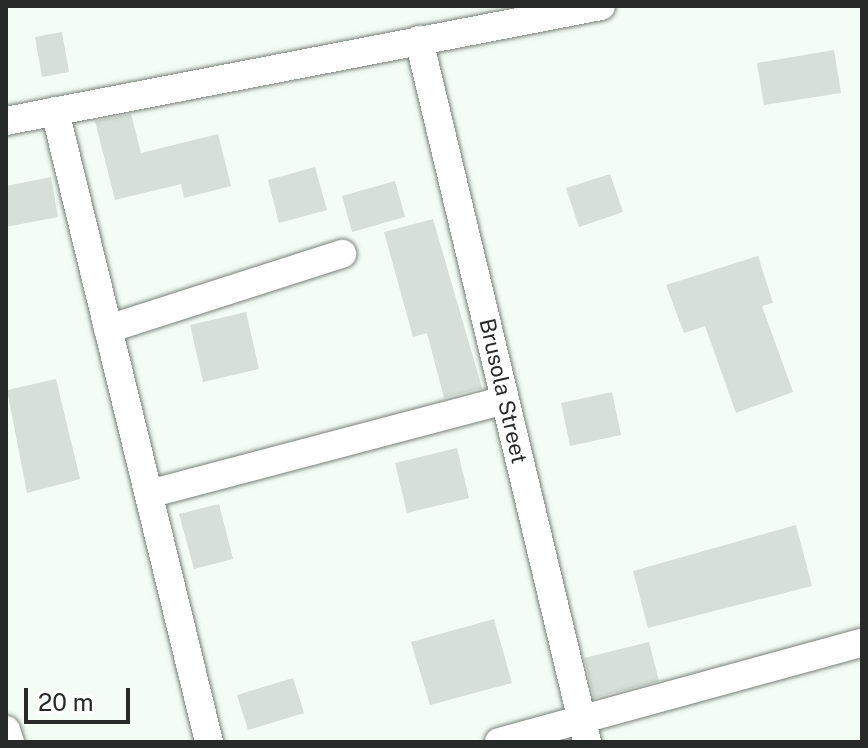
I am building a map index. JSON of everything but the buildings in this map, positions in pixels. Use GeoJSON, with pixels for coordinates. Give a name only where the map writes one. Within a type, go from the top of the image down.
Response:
{"type":"FeatureCollection","features":[{"type":"Feature","properties":{"kind":"street"},"geometry":{"type":"LineString","coordinates":[[6,121],[601,6]]}},
{"type":"Feature","properties":{"kind":"street","name":"Brusola Street"},"geometry":{"type":"LineString","coordinates":[[419,40],[584,731]]}},
{"type":"Feature","properties":{"kind":"street"},"geometry":{"type":"LineString","coordinates":[[55,111],[209,742]]}},
{"type":"Feature","properties":{"kind":"street"},"geometry":{"type":"LineString","coordinates":[[108,329],[342,254]]}},
{"type":"Feature","properties":{"kind":"street"},"geometry":{"type":"LineString","coordinates":[[149,494],[505,400]]}},
{"type":"Feature","properties":{"kind":"street"},"geometry":{"type":"LineString","coordinates":[[499,742],[584,731],[862,643]]}},
{"type":"Feature","properties":{"kind":"street"},"geometry":{"type":"LineString","coordinates":[[6,730],[10,742]]}}]}
